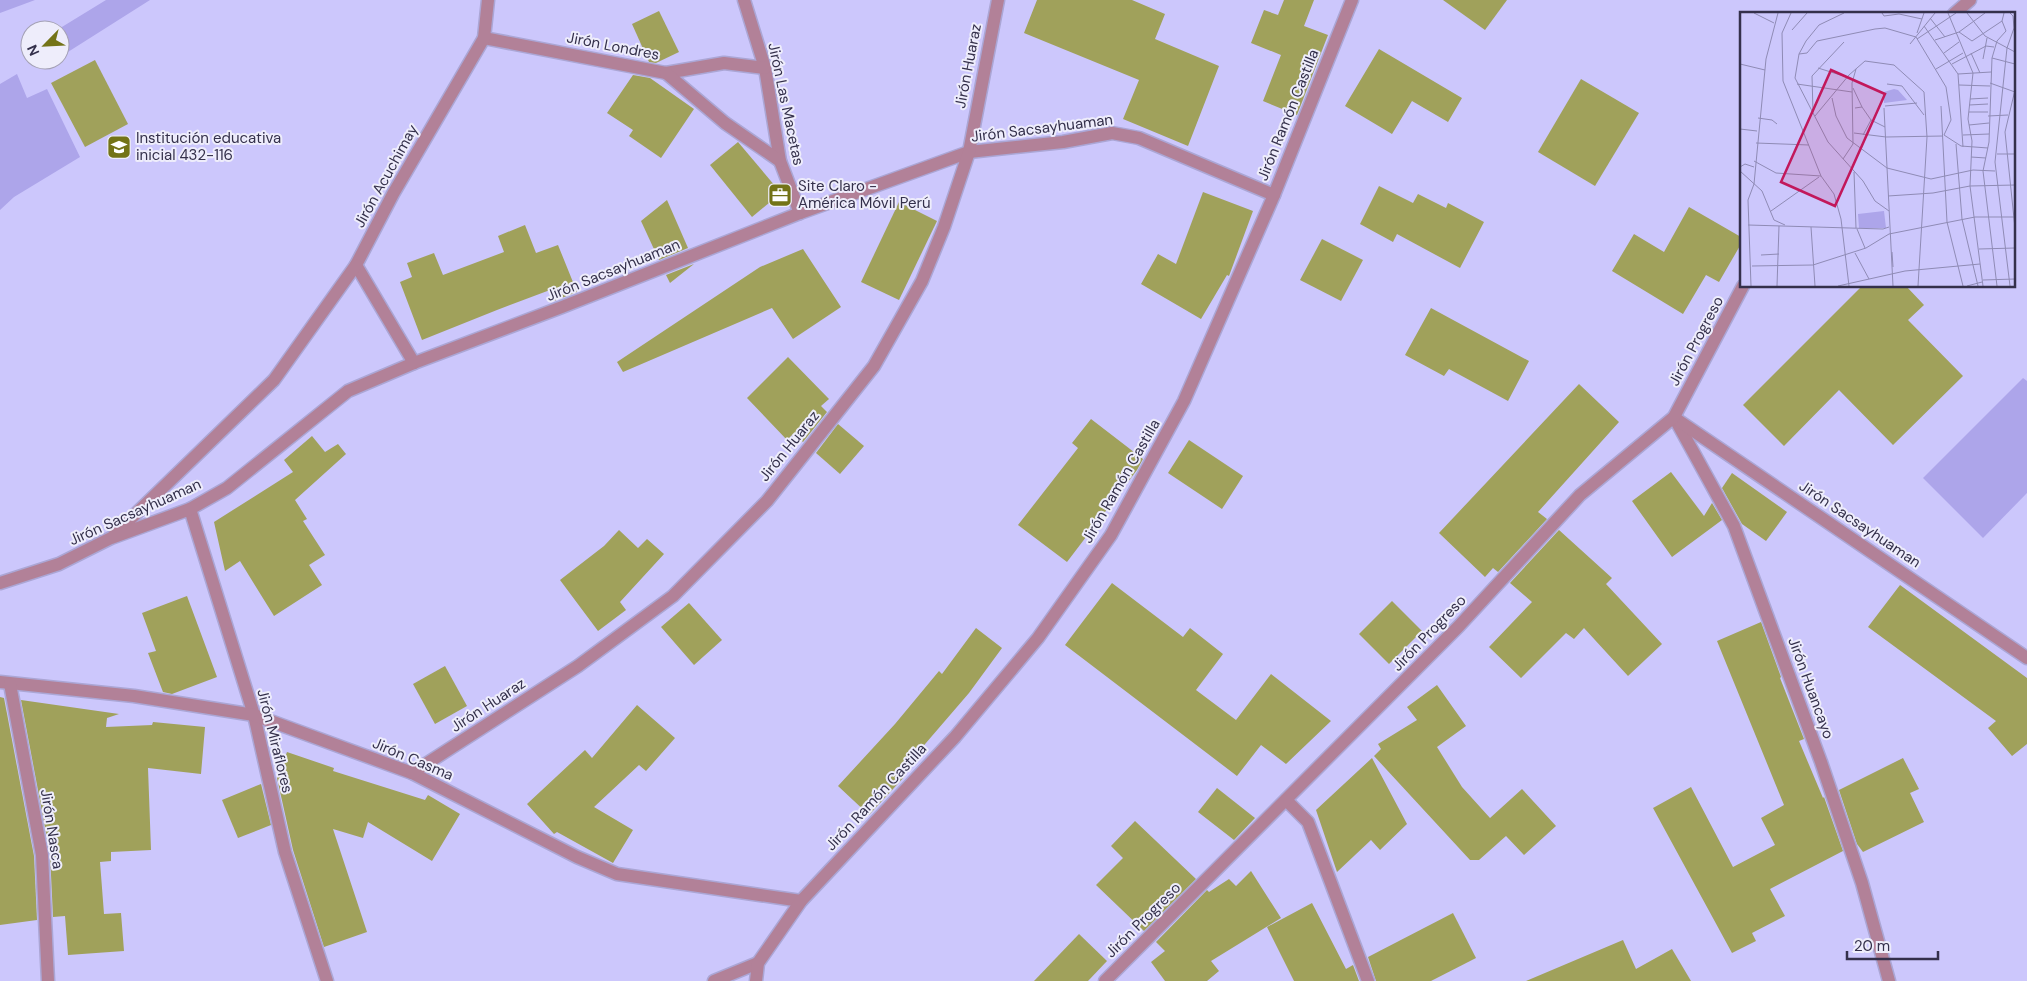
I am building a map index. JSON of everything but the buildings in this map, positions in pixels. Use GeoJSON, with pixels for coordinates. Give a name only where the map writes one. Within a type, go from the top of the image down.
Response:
{"type":"FeatureCollection","features":[{"type":"Feature","properties":{"kind":"street","name":"Jirón Acuchimay"},"geometry":{"type":"LineString","coordinates":[[111,538],[274,380],[356,265],[393,194],[484,38],[488,0]]}},
{"type":"Feature","properties":{"kind":"street","name":"Jirón Las Macetas"},"geometry":{"type":"LineString","coordinates":[[744,0],[765,68],[780,161],[800,213]]}},
{"type":"Feature","properties":{"kind":"street","name":"Jirón Huaraz"},"geometry":{"type":"LineString","coordinates":[[412,773],[578,666],[673,596],[767,500],[874,366],[922,281],[944,227],[968,152],[998,0]]}},
{"type":"Feature","properties":{"kind":"street","name":"Jirón Ramón Castilla"},"geometry":{"type":"LineString","coordinates":[[756,981],[758,963],[801,901],[955,737],[1038,638],[1111,535],[1184,400],[1274,195],[1352,0]]}},
{"type":"Feature","properties":{"kind":"street"},"geometry":{"type":"LineString","coordinates":[[1956,12],[1970,0]]}},
{"type":"Feature","properties":{"kind":"street","name":"Jirón Londres"},"geometry":{"type":"LineString","coordinates":[[484,38],[666,73],[724,63],[765,68]]}},
{"type":"Feature","properties":{"kind":"street"},"geometry":{"type":"LineString","coordinates":[[666,73],[725,124],[780,161]]}},
{"type":"Feature","properties":{"kind":"street","name":"Jirón Sacsayhuaman"},"geometry":{"type":"LineString","coordinates":[[0,583],[59,564],[111,538],[190,509],[227,488],[348,391],[414,363],[562,308],[800,213],[968,152],[1064,142],[1112,133],[1126,135],[1274,195]]}},
{"type":"Feature","properties":{"kind":"street"},"geometry":{"type":"LineString","coordinates":[[356,265],[414,363]]}},
{"type":"Feature","properties":{"kind":"street","name":"Jirón Progreso"},"geometry":{"type":"LineString","coordinates":[[1105,981],[1459,626],[1580,495],[1674,417],[1742,288]]}},
{"type":"Feature","properties":{"kind":"street","name":"Jirón Sacsayhuaman"},"geometry":{"type":"LineString","coordinates":[[1674,417],[2027,658]]}},
{"type":"Feature","properties":{"kind":"street","name":"Jirón Huancayo"},"geometry":{"type":"LineString","coordinates":[[1674,417],[1734,526],[1821,762],[1862,883],[1889,981]]}},
{"type":"Feature","properties":{"kind":"street","name":"Jirón Miraflores"},"geometry":{"type":"LineString","coordinates":[[190,509],[254,715],[285,852],[327,981]]}},
{"type":"Feature","properties":{"kind":"street","name":"Jirón Casma"},"geometry":{"type":"LineString","coordinates":[[5,683],[134,696],[254,715],[412,773],[577,857],[617,874],[801,901]]}},
{"type":"Feature","properties":{"kind":"street","name":"Jirón Nasca"},"geometry":{"type":"LineString","coordinates":[[5,683],[42,855],[48,981]]}},
{"type":"Feature","properties":{"kind":"street"},"geometry":{"type":"LineString","coordinates":[[1286,800],[1308,822],[1368,981]]}},
{"type":"Feature","properties":{"kind":"street"},"geometry":{"type":"LineString","coordinates":[[714,981],[758,963]]}},
{"type":"Feature","properties":{"kind":"shaded area"},"geometry":{"type":"Polygon","coordinates":[[[0,0],[35,0],[0,13],[0,0]]]}},
{"type":"Feature","properties":{"kind":"shaded area"},"geometry":{"type":"Polygon","coordinates":[[[106,0],[150,0],[70,51],[70,22],[106,0]]]}},
{"type":"Feature","properties":{"kind":"shaded area"},"geometry":{"type":"Polygon","coordinates":[[[17,74],[27,98],[47,89],[80,157],[14,197],[0,210],[0,84],[17,74]]]}},
{"type":"Feature","properties":{"kind":"shaded area"},"geometry":{"type":"Polygon","coordinates":[[[2023,378],[2027,381],[2027,493],[1983,538],[1923,478],[2023,378]]]}},
{"type":"Feature","properties":{"kind":"place","name":"Institución educativa inicial 432-116"},"geometry":{"type":"Point","coordinates":[119,147]}},
{"type":"Feature","properties":{"kind":"place","name":"Site Claro - América Móvil Perú"},"geometry":{"type":"Point","coordinates":[780,195]}}]}
